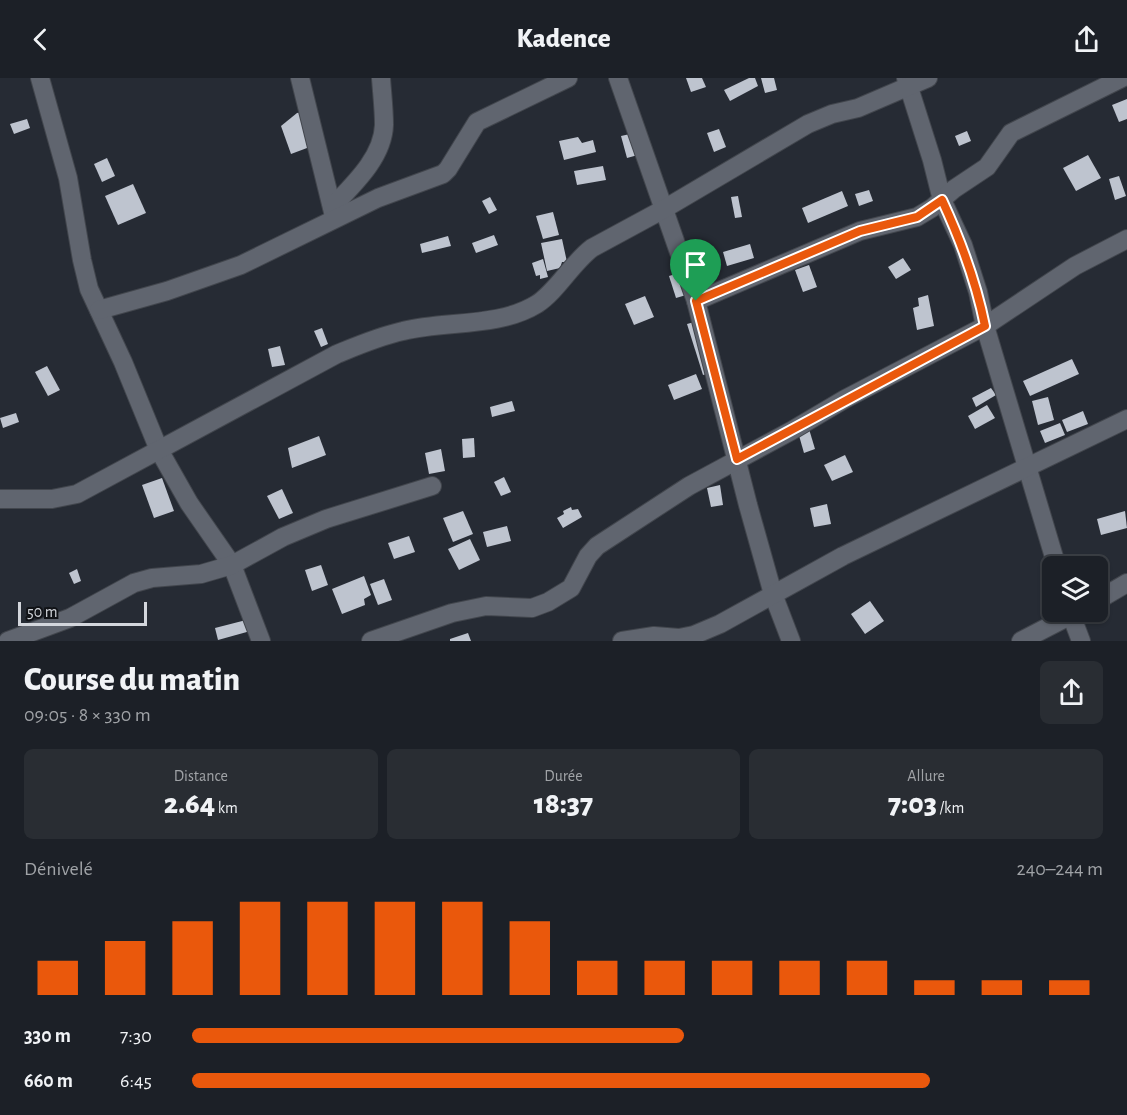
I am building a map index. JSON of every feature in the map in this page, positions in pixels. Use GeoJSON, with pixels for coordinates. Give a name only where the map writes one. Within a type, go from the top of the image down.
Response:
{"type":"FeatureCollection","features":[{"type":"Feature","properties":{"kind":"street"},"geometry":{"type":"LineString","coordinates":[[40,78],[68,178],[87,279],[99,310],[159,450],[189,503],[232,565],[261,641]]}},
{"type":"Feature","properties":{"kind":"street"},"geometry":{"type":"LineString","coordinates":[[300,78],[334,213]]}},
{"type":"Feature","properties":{"kind":"street"},"geometry":{"type":"LineString","coordinates":[[334,213],[372,160],[381,143],[384,126],[381,78]]}},
{"type":"Feature","properties":{"kind":"street"},"geometry":{"type":"LineString","coordinates":[[618,78],[696,301],[773,594],[791,641]]}},
{"type":"Feature","properties":{"kind":"street"},"geometry":{"type":"LineString","coordinates":[[0,499],[52,499],[77,494],[338,354],[370,341],[403,330],[495,318],[516,313],[539,303],[582,256],[808,124],[832,114],[858,108],[907,82],[928,78]]}},
{"type":"Feature","properties":{"kind":"street"},"geometry":{"type":"LineString","coordinates":[[696,301],[860,231],[917,217],[987,167],[1011,134],[1122,78]]}},
{"type":"Feature","properties":{"kind":"street"},"geometry":{"type":"LineString","coordinates":[[99,310],[167,291],[241,265],[334,213],[443,174],[477,122],[562,79]]}},
{"type":"Feature","properties":{"kind":"street"},"geometry":{"type":"LineString","coordinates":[[907,82],[942,200],[963,245],[978,292],[985,326],[1054,556]]}},
{"type":"Feature","properties":{"kind":"street"},"geometry":{"type":"LineString","coordinates":[[371,641],[452,613],[486,606],[532,608],[563,594],[571,588],[588,556],[597,546],[689,486],[985,326],[1075,266],[1127,239]]}},
{"type":"Feature","properties":{"kind":"street"},"geometry":{"type":"LineString","coordinates":[[622,641],[654,636],[679,638],[694,635],[720,624],[843,556],[1127,419]]}},
{"type":"Feature","properties":{"kind":"street"},"geometry":{"type":"LineString","coordinates":[[8,641],[70,618],[135,583],[152,578],[201,574],[232,565],[283,537],[326,519],[432,486]]}},
{"type":"Feature","properties":{"kind":"street"},"geometry":{"type":"LineString","coordinates":[[1108,594],[1127,583]]}},
{"type":"Feature","properties":{"kind":"street"},"geometry":{"type":"LineString","coordinates":[[1021,641],[1056,622]]}},
{"type":"Feature","properties":{"kind":"street"},"geometry":{"type":"LineString","coordinates":[[1076,622],[1081,641]]}},
{"type":"Feature","properties":{"kind":"building"},"geometry":{"type":"Polygon","coordinates":[[[686,78],[702,78],[706,87],[691,92],[686,78]]]}},
{"type":"Feature","properties":{"kind":"building"},"geometry":{"type":"Polygon","coordinates":[[[749,78],[755,78],[758,86],[730,101],[724,90],[749,78]]]}},
{"type":"Feature","properties":{"kind":"building"},"geometry":{"type":"Polygon","coordinates":[[[761,78],[774,78],[777,90],[765,93],[761,78]]]}},
{"type":"Feature","properties":{"kind":"building"},"geometry":{"type":"Polygon","coordinates":[[[1127,99],[1127,119],[1119,122],[1112,105],[1127,99]]]}},
{"type":"Feature","properties":{"kind":"building"},"geometry":{"type":"Polygon","coordinates":[[[311,110],[323,142],[291,154],[281,126],[297,113],[311,110]]]}},
{"type":"Feature","properties":{"kind":"building"},"geometry":{"type":"Polygon","coordinates":[[[27,119],[30,128],[14,134],[10,124],[27,119]]]}},
{"type":"Feature","properties":{"kind":"building"},"geometry":{"type":"Polygon","coordinates":[[[719,129],[726,147],[714,152],[707,133],[719,129]]]}},
{"type":"Feature","properties":{"kind":"building"},"geometry":{"type":"Polygon","coordinates":[[[967,131],[971,141],[959,146],[955,136],[967,131]]]}},
{"type":"Feature","properties":{"kind":"building"},"geometry":{"type":"Polygon","coordinates":[[[639,132],[645,153],[627,158],[621,136],[639,132]]]}},
{"type":"Feature","properties":{"kind":"building"},"geometry":{"type":"Polygon","coordinates":[[[578,137],[582,143],[593,140],[596,152],[564,160],[559,141],[578,137]]]}},
{"type":"Feature","properties":{"kind":"building"},"geometry":{"type":"Polygon","coordinates":[[[1088,155],[1101,178],[1076,191],[1063,168],[1088,155]]]}},
{"type":"Feature","properties":{"kind":"building"},"geometry":{"type":"Polygon","coordinates":[[[107,158],[115,176],[102,182],[94,164],[107,158]]]}},
{"type":"Feature","properties":{"kind":"building"},"geometry":{"type":"Polygon","coordinates":[[[603,166],[606,180],[577,185],[574,171],[603,166]]]}},
{"type":"Feature","properties":{"kind":"building"},"geometry":{"type":"Polygon","coordinates":[[[1119,176],[1126,196],[1115,200],[1109,179],[1119,176]]]}},
{"type":"Feature","properties":{"kind":"building"},"geometry":{"type":"Polygon","coordinates":[[[133,184],[146,213],[118,225],[105,196],[133,184]]]}},
{"type":"Feature","properties":{"kind":"building"},"geometry":{"type":"Polygon","coordinates":[[[869,190],[873,201],[859,206],[855,194],[869,190]]]}},
{"type":"Feature","properties":{"kind":"building"},"geometry":{"type":"Polygon","coordinates":[[[842,191],[848,206],[808,223],[802,208],[842,191]]]}},
{"type":"Feature","properties":{"kind":"building"},"geometry":{"type":"Polygon","coordinates":[[[738,196],[742,217],[735,218],[731,197],[738,196]]]}},
{"type":"Feature","properties":{"kind":"building"},"geometry":{"type":"Polygon","coordinates":[[[490,197],[497,210],[489,214],[482,201],[490,197]]]}},
{"type":"Feature","properties":{"kind":"building"},"geometry":{"type":"Polygon","coordinates":[[[553,212],[559,235],[543,239],[536,216],[553,212]]]}},
{"type":"Feature","properties":{"kind":"building"},"geometry":{"type":"Polygon","coordinates":[[[494,235],[498,245],[476,253],[472,243],[494,235]]]}},
{"type":"Feature","properties":{"kind":"building"},"geometry":{"type":"Polygon","coordinates":[[[448,236],[451,246],[422,253],[420,244],[448,236]]]}},
{"type":"Feature","properties":{"kind":"building"},"geometry":{"type":"Polygon","coordinates":[[[562,239],[567,262],[562,262],[560,268],[547,271],[541,243],[562,239]]]}},
{"type":"Feature","properties":{"kind":"building"},"geometry":{"type":"Polygon","coordinates":[[[750,244],[754,258],[727,266],[723,252],[750,244]]]}},
{"type":"Feature","properties":{"kind":"building"},"geometry":{"type":"Polygon","coordinates":[[[903,258],[911,270],[896,279],[888,267],[903,258]]]}},
{"type":"Feature","properties":{"kind":"building"},"geometry":{"type":"Polygon","coordinates":[[[543,259],[548,277],[540,279],[540,275],[536,276],[532,263],[543,259]]]}},
{"type":"Feature","properties":{"kind":"building"},"geometry":{"type":"Polygon","coordinates":[[[809,265],[817,287],[803,292],[795,270],[809,265]]]}},
{"type":"Feature","properties":{"kind":"building"},"geometry":{"type":"Polygon","coordinates":[[[685,271],[693,293],[676,298],[669,276],[685,271]]]}},
{"type":"Feature","properties":{"kind":"building"},"geometry":{"type":"Polygon","coordinates":[[[928,295],[934,326],[917,330],[913,308],[919,306],[918,298],[928,295]]]}},
{"type":"Feature","properties":{"kind":"building"},"geometry":{"type":"Polygon","coordinates":[[[645,296],[654,317],[634,325],[625,304],[645,296]]]}},
{"type":"Feature","properties":{"kind":"building"},"geometry":{"type":"Polygon","coordinates":[[[705,319],[720,370],[703,375],[687,324],[705,319]]]}},
{"type":"Feature","properties":{"kind":"building"},"geometry":{"type":"Polygon","coordinates":[[[322,328],[328,344],[321,347],[314,331],[322,328]]]}},
{"type":"Feature","properties":{"kind":"building"},"geometry":{"type":"Polygon","coordinates":[[[280,346],[285,365],[272,367],[268,349],[280,346]]]}},
{"type":"Feature","properties":{"kind":"building"},"geometry":{"type":"Polygon","coordinates":[[[1072,359],[1079,374],[1030,396],[1023,381],[1072,359]]]}},
{"type":"Feature","properties":{"kind":"building"},"geometry":{"type":"Polygon","coordinates":[[[47,366],[60,390],[48,396],[35,372],[47,366]]]}},
{"type":"Feature","properties":{"kind":"building"},"geometry":{"type":"Polygon","coordinates":[[[696,374],[702,389],[674,400],[668,385],[696,374]]]}},
{"type":"Feature","properties":{"kind":"building"},"geometry":{"type":"Polygon","coordinates":[[[991,388],[996,395],[976,407],[972,398],[991,388]]]}},
{"type":"Feature","properties":{"kind":"building"},"geometry":{"type":"Polygon","coordinates":[[[1048,397],[1054,420],[1038,425],[1032,401],[1048,397]]]}},
{"type":"Feature","properties":{"kind":"building"},"geometry":{"type":"Polygon","coordinates":[[[512,401],[515,411],[492,417],[490,407],[512,401]]]}},
{"type":"Feature","properties":{"kind":"building"},"geometry":{"type":"Polygon","coordinates":[[[987,405],[995,418],[975,429],[968,416],[987,405]]]}},
{"type":"Feature","properties":{"kind":"building"},"geometry":{"type":"Polygon","coordinates":[[[1083,411],[1088,424],[1067,432],[1062,420],[1083,411]]]}},
{"type":"Feature","properties":{"kind":"building"},"geometry":{"type":"Polygon","coordinates":[[[16,413],[19,422],[3,428],[0,418],[16,413]]]}},
{"type":"Feature","properties":{"kind":"building"},"geometry":{"type":"Polygon","coordinates":[[[1060,423],[1065,435],[1045,443],[1040,431],[1060,423]]]}},
{"type":"Feature","properties":{"kind":"building"},"geometry":{"type":"Polygon","coordinates":[[[809,429],[815,449],[804,453],[798,432],[809,429]]]}},
{"type":"Feature","properties":{"kind":"building"},"geometry":{"type":"Polygon","coordinates":[[[319,436],[326,455],[292,468],[288,448],[319,436]]]}},
{"type":"Feature","properties":{"kind":"building"},"geometry":{"type":"Polygon","coordinates":[[[474,438],[475,457],[463,458],[462,439],[474,438]]]}},
{"type":"Feature","properties":{"kind":"building"},"geometry":{"type":"Polygon","coordinates":[[[441,449],[445,471],[429,474],[425,453],[441,449]]]}},
{"type":"Feature","properties":{"kind":"building"},"geometry":{"type":"Polygon","coordinates":[[[845,455],[853,472],[832,481],[824,465],[845,455]]]}},
{"type":"Feature","properties":{"kind":"building"},"geometry":{"type":"Polygon","coordinates":[[[504,477],[511,492],[501,496],[494,482],[504,477]]]}},
{"type":"Feature","properties":{"kind":"building"},"geometry":{"type":"Polygon","coordinates":[[[162,478],[174,511],[154,518],[142,485],[162,478]]]}},
{"type":"Feature","properties":{"kind":"building"},"geometry":{"type":"Polygon","coordinates":[[[720,485],[723,505],[711,507],[707,488],[720,485]]]}},
{"type":"Feature","properties":{"kind":"building"},"geometry":{"type":"Polygon","coordinates":[[[282,489],[293,513],[279,519],[267,496],[282,489]]]}},
{"type":"Feature","properties":{"kind":"building"},"geometry":{"type":"Polygon","coordinates":[[[827,504],[831,524],[814,527],[810,508],[827,504]]]}},
{"type":"Feature","properties":{"kind":"building"},"geometry":{"type":"Polygon","coordinates":[[[571,507],[572,510],[578,509],[582,517],[563,528],[557,518],[571,507]]]}},
{"type":"Feature","properties":{"kind":"building"},"geometry":{"type":"Polygon","coordinates":[[[463,511],[473,534],[453,542],[443,518],[463,511]]]}},
{"type":"Feature","properties":{"kind":"building"},"geometry":{"type":"Polygon","coordinates":[[[1125,511],[1127,528],[1101,535],[1097,519],[1125,511]]]}},
{"type":"Feature","properties":{"kind":"building"},"geometry":{"type":"Polygon","coordinates":[[[507,526],[511,541],[487,547],[483,532],[507,526]]]}},
{"type":"Feature","properties":{"kind":"building"},"geometry":{"type":"Polygon","coordinates":[[[409,536],[415,552],[394,559],[388,543],[409,536]]]}},
{"type":"Feature","properties":{"kind":"building"},"geometry":{"type":"Polygon","coordinates":[[[470,539],[480,560],[459,570],[448,549],[470,539]]]}},
{"type":"Feature","properties":{"kind":"building"},"geometry":{"type":"Polygon","coordinates":[[[321,565],[328,585],[312,591],[305,570],[321,565]]]}},
{"type":"Feature","properties":{"kind":"building"},"geometry":{"type":"Polygon","coordinates":[[[77,569],[81,581],[74,584],[69,573],[77,569]]]}},
{"type":"Feature","properties":{"kind":"building"},"geometry":{"type":"Polygon","coordinates":[[[364,576],[371,595],[364,599],[365,605],[342,614],[332,589],[364,576]]]}},
{"type":"Feature","properties":{"kind":"building"},"geometry":{"type":"Polygon","coordinates":[[[384,579],[392,600],[378,605],[370,584],[384,579]]]}},
{"type":"Feature","properties":{"kind":"building"},"geometry":{"type":"Polygon","coordinates":[[[870,601],[884,621],[865,634],[851,614],[870,601]]]}},
{"type":"Feature","properties":{"kind":"building"},"geometry":{"type":"Polygon","coordinates":[[[250,619],[254,630],[218,640],[215,628],[250,619]]]}},
{"type":"Feature","properties":{"kind":"building"},"geometry":{"type":"Polygon","coordinates":[[[468,633],[471,641],[450,641],[450,639],[468,633]]]}},
{"type":"Feature","properties":{"kind":"route"},"geometry":{"type":"LineString","coordinates":[[942,200],[963,245],[978,292],[985,326],[845,399],[737,459],[696,301],[860,231],[917,217],[942,200]]}}]}
